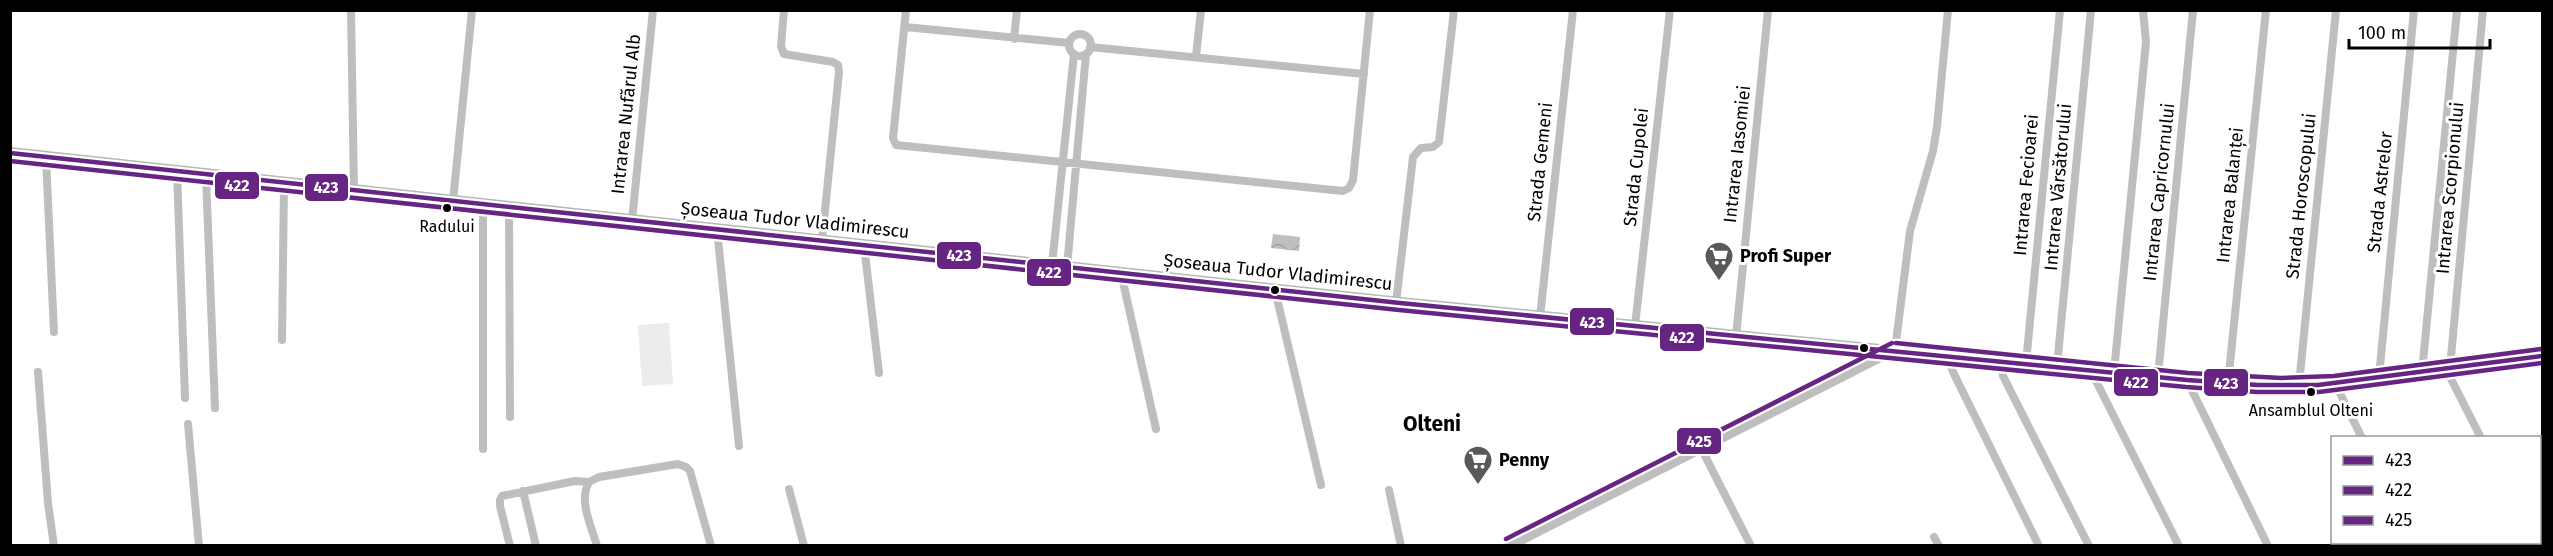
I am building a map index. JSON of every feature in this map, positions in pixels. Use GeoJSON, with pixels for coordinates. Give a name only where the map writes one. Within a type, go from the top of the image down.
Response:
{"type":"FeatureCollection","features":[{"type":"Feature","properties":{"kind":"main road","name":"Șoseaua Tudor Vladimirescu"},"geometry":{"type":"LineString","coordinates":[[10,153],[1396,303],[1736,337],[2001,360],[2187,380],[2299,385],[2335,383],[2542,356]]}},
{"type":"Feature","properties":{"kind":"street"},"geometry":{"type":"LineString","coordinates":[[351,10],[354,191]]}},
{"type":"Feature","properties":{"kind":"street"},"geometry":{"type":"LineString","coordinates":[[453,201],[472,10]]}},
{"type":"Feature","properties":{"kind":"street","name":"Intrarea Nufărul Alb"},"geometry":{"type":"LineString","coordinates":[[632,221],[653,10]]}},
{"type":"Feature","properties":{"kind":"street"},"geometry":{"type":"LineString","coordinates":[[784,10],[781,46],[784,54],[833,62],[838,65],[822,240]]}},
{"type":"Feature","properties":{"kind":"street"},"geometry":{"type":"LineString","coordinates":[[906,10],[893,138],[896,145],[1346,190],[1353,180],[1370,10]]}},
{"type":"Feature","properties":{"kind":"street"},"geometry":{"type":"LineString","coordinates":[[1014,39],[1017,10]]}},
{"type":"Feature","properties":{"kind":"street"},"geometry":{"type":"LineString","coordinates":[[1196,56],[1201,10]]}},
{"type":"Feature","properties":{"kind":"street"},"geometry":{"type":"LineString","coordinates":[[1396,303],[1413,157],[1420,148],[1433,147],[1440,142],[1454,10]]}},
{"type":"Feature","properties":{"kind":"street","name":"Strada Gemeni"},"geometry":{"type":"LineString","coordinates":[[1540,317],[1573,10]]}},
{"type":"Feature","properties":{"kind":"street","name":"Strada Cupolei"},"geometry":{"type":"LineString","coordinates":[[1635,327],[1670,10]]}},
{"type":"Feature","properties":{"kind":"street","name":"Intrarea Iasomiei"},"geometry":{"type":"LineString","coordinates":[[1736,337],[1768,10]]}},
{"type":"Feature","properties":{"kind":"street"},"geometry":{"type":"LineString","coordinates":[[1509,546],[1895,350],[1910,231],[1933,151],[1937,127],[1948,10]]}},
{"type":"Feature","properties":{"kind":"street","name":"Intrarea Fecioarei"},"geometry":{"type":"LineString","coordinates":[[2026,363],[2060,10]]}},
{"type":"Feature","properties":{"kind":"street","name":"Intrarea Vărsătorului"},"geometry":{"type":"LineString","coordinates":[[2057,366],[2091,10]]}},
{"type":"Feature","properties":{"kind":"street"},"geometry":{"type":"LineString","coordinates":[[2114,372],[2146,42],[2143,10]]}},
{"type":"Feature","properties":{"kind":"street","name":"Intrarea Capricornului"},"geometry":{"type":"LineString","coordinates":[[2158,376],[2193,10]]}},
{"type":"Feature","properties":{"kind":"street","name":"Intrarea Balanței"},"geometry":{"type":"LineString","coordinates":[[2228,383],[2266,10]]}},
{"type":"Feature","properties":{"kind":"street","name":"Strada Horoscopului"},"geometry":{"type":"LineString","coordinates":[[2299,385],[2336,10]]}},
{"type":"Feature","properties":{"kind":"street","name":"Strada Astrelor"},"geometry":{"type":"LineString","coordinates":[[2379,377],[2414,10]]}},
{"type":"Feature","properties":{"kind":"street"},"geometry":{"type":"LineString","coordinates":[[2422,372],[2457,10]]}},
{"type":"Feature","properties":{"kind":"street","name":"Intrarea Scorpionului"},"geometry":{"type":"LineString","coordinates":[[2448,368],[2482,10]]}},
{"type":"Feature","properties":{"kind":"street"},"geometry":{"type":"LineString","coordinates":[[904,27],[1069,43]]}},
{"type":"Feature","properties":{"kind":"street"},"geometry":{"type":"LineString","coordinates":[[1067,267],[1088,38],[1082,34],[1073,36],[1069,43]]}},
{"type":"Feature","properties":{"kind":"street"},"geometry":{"type":"LineString","coordinates":[[1052,265],[1074,54],[1069,43]]}},
{"type":"Feature","properties":{"kind":"street"},"geometry":{"type":"LineString","coordinates":[[1074,54],[1088,51],[1196,56],[1364,74]]}},
{"type":"Feature","properties":{"kind":"street"},"geometry":{"type":"LineString","coordinates":[[1067,109],[1082,110]]}},
{"type":"Feature","properties":{"kind":"street"},"geometry":{"type":"LineString","coordinates":[[46,157],[54,332]]}},
{"type":"Feature","properties":{"kind":"street"},"geometry":{"type":"LineString","coordinates":[[177,172],[185,398]]}},
{"type":"Feature","properties":{"kind":"street"},"geometry":{"type":"LineString","coordinates":[[206,175],[215,408]]}},
{"type":"Feature","properties":{"kind":"street"},"geometry":{"type":"LineString","coordinates":[[282,340],[284,184]]}},
{"type":"Feature","properties":{"kind":"street"},"geometry":{"type":"LineString","coordinates":[[483,205],[483,449]]}},
{"type":"Feature","properties":{"kind":"street"},"geometry":{"type":"LineString","coordinates":[[509,208],[510,417]]}},
{"type":"Feature","properties":{"kind":"street"},"geometry":{"type":"LineString","coordinates":[[717,229],[739,446]]}},
{"type":"Feature","properties":{"kind":"street"},"geometry":{"type":"LineString","coordinates":[[864,245],[879,373]]}},
{"type":"Feature","properties":{"kind":"street"},"geometry":{"type":"LineString","coordinates":[[1121,273],[1156,429]]}},
{"type":"Feature","properties":{"kind":"street"},"geometry":{"type":"LineString","coordinates":[[1275,290],[1321,485]]}},
{"type":"Feature","properties":{"kind":"street"},"geometry":{"type":"LineString","coordinates":[[1947,355],[1953,372],[2039,546]]}},
{"type":"Feature","properties":{"kind":"street"},"geometry":{"type":"LineString","coordinates":[[2001,360],[2003,376],[2089,546]]}},
{"type":"Feature","properties":{"kind":"street"},"geometry":{"type":"LineString","coordinates":[[2448,368],[2480,436]]}},
{"type":"Feature","properties":{"kind":"street"},"geometry":{"type":"LineString","coordinates":[[2090,369],[2180,546]]}},
{"type":"Feature","properties":{"kind":"street"},"geometry":{"type":"LineString","coordinates":[[38,372],[48,503],[54,546]]}},
{"type":"Feature","properties":{"kind":"street"},"geometry":{"type":"LineString","coordinates":[[2187,380],[2268,546]]}},
{"type":"Feature","properties":{"kind":"street"},"geometry":{"type":"LineString","coordinates":[[2335,383],[2361,436]]}},
{"type":"Feature","properties":{"kind":"street"},"geometry":{"type":"LineString","coordinates":[[188,424],[199,546]]}},
{"type":"Feature","properties":{"kind":"street"},"geometry":{"type":"LineString","coordinates":[[1701,448],[1751,546]]}},
{"type":"Feature","properties":{"kind":"street"},"geometry":{"type":"LineString","coordinates":[[510,546],[500,500],[507,494],[574,481],[589,482],[599,477],[683,465],[690,471],[711,546]]}},
{"type":"Feature","properties":{"kind":"street"},"geometry":{"type":"LineString","coordinates":[[589,482],[584,494],[597,546]]}},
{"type":"Feature","properties":{"kind":"street"},"geometry":{"type":"LineString","coordinates":[[789,489],[804,546]]}},
{"type":"Feature","properties":{"kind":"street"},"geometry":{"type":"LineString","coordinates":[[1389,490],[1401,546]]}},
{"type":"Feature","properties":{"kind":"street"},"geometry":{"type":"LineString","coordinates":[[523,491],[537,546]]}},
{"type":"Feature","properties":{"kind":"shaded area"},"geometry":{"type":"Polygon","coordinates":[[[669,323],[673,384],[642,386],[638,325],[669,323]]]}},
{"type":"Feature","properties":{"kind":"water"},"geometry":{"type":"Polygon","coordinates":[[[1273,234],[1300,237],[1299,251],[1271,248],[1273,234]]]}},
{"type":"Feature","properties":{"kind":"transit line","name":"423"},"geometry":{"type":"LineString","coordinates":[[10,153],[1400,303],[2187,380],[2258,385],[2318,385],[2542,356]]}},
{"type":"Feature","properties":{"kind":"transit line","name":"422"},"geometry":{"type":"LineString","coordinates":[[10,161],[1399,310],[2186,387],[2257,392],[2319,392],[2542,363]]}},
{"type":"Feature","properties":{"kind":"transit line","name":"425"},"geometry":{"type":"LineString","coordinates":[[1506,539],[1892,343]]}},
{"type":"Feature","properties":{"kind":"transit line","name":"425"},"geometry":{"type":"LineString","coordinates":[[1896,343],[2188,373],[2281,378],[2334,376],[2541,349]]}},
{"type":"Feature","properties":{"kind":"place","name":"Radului"},"geometry":{"type":"Point","coordinates":[447,208]}},
{"type":"Feature","properties":{"kind":"place","name":"Profi Super"},"geometry":{"type":"Point","coordinates":[1719,282]}},
{"type":"Feature","properties":{"kind":"place","name":"Ansamblul Olteni"},"geometry":{"type":"Point","coordinates":[2311,392]}},
{"type":"Feature","properties":{"kind":"place","name":"Penny"},"geometry":{"type":"Point","coordinates":[1478,486]}},
{"type":"Feature","properties":{"kind":"district","name":"Olteni"},"geometry":{"type":"Point","coordinates":[1432,424]}}]}
